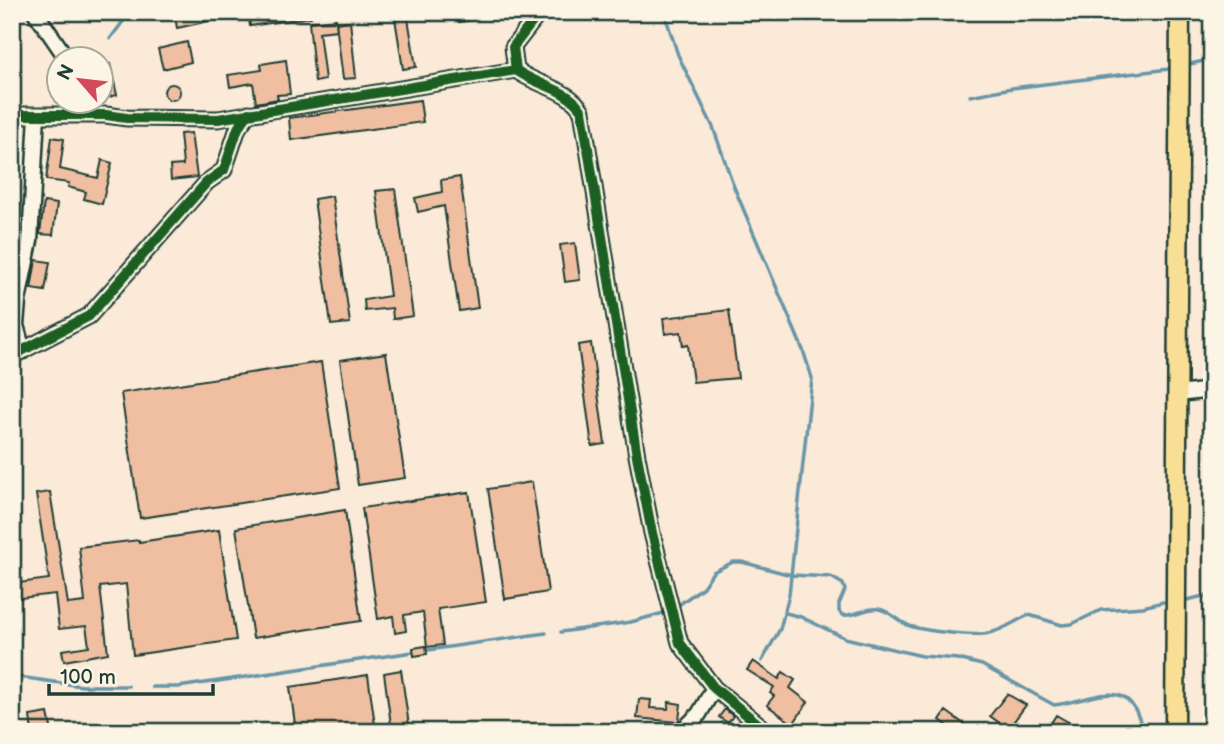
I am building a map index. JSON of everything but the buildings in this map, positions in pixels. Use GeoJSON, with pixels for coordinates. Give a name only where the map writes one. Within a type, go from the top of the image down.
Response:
{"type":"FeatureCollection","features":[{"type":"Feature","properties":{"kind":"main road"},"geometry":{"type":"LineString","coordinates":[[1175,732],[1180,12]]}},
{"type":"Feature","properties":{"kind":"street"},"geometry":{"type":"LineString","coordinates":[[36,12],[59,46]]}},
{"type":"Feature","properties":{"kind":"street"},"geometry":{"type":"LineString","coordinates":[[540,12],[513,47],[516,70],[529,80],[575,100],[582,111],[619,352],[652,533],[680,643],[714,688],[768,732]]}},
{"type":"Feature","properties":{"kind":"street"},"geometry":{"type":"LineString","coordinates":[[113,116],[218,119],[516,70]]}},
{"type":"Feature","properties":{"kind":"street"},"geometry":{"type":"LineString","coordinates":[[37,115],[30,242],[16,325],[18,353],[89,316],[207,182],[224,170],[238,128],[249,113]]}},
{"type":"Feature","properties":{"kind":"street"},"geometry":{"type":"LineString","coordinates":[[12,115],[46,115]]}},
{"type":"Feature","properties":{"kind":"street"},"geometry":{"type":"LineString","coordinates":[[1178,394],[1212,390]]}},
{"type":"Feature","properties":{"kind":"street"},"geometry":{"type":"LineString","coordinates":[[681,732],[699,714],[714,688]]}},
{"type":"Feature","properties":{"kind":"waterway"},"geometry":{"type":"LineString","coordinates":[[110,39],[130,12]]}},
{"type":"Feature","properties":{"kind":"waterway"},"geometry":{"type":"LineString","coordinates":[[664,12],[678,55],[713,127],[734,187],[803,350],[812,378],[789,595],[780,629],[762,661]]}},
{"type":"Feature","properties":{"kind":"waterway"},"geometry":{"type":"LineString","coordinates":[[1186,65],[1212,59]]}},
{"type":"Feature","properties":{"kind":"waterway"},"geometry":{"type":"LineString","coordinates":[[970,96],[1012,88],[1169,69]]}},
{"type":"Feature","properties":{"kind":"waterway"},"geometry":{"type":"LineString","coordinates":[[676,607],[703,587],[713,572],[733,562],[791,575],[831,577],[843,584],[845,590],[839,604],[842,615],[879,609],[908,625],[951,633],[989,633],[1029,615],[1062,625],[1072,624],[1101,610],[1143,607],[1163,602]]}},
{"type":"Feature","properties":{"kind":"waterway"},"geometry":{"type":"LineString","coordinates":[[1187,600],[1212,594]]}},
{"type":"Feature","properties":{"kind":"waterway"},"geometry":{"type":"LineString","coordinates":[[561,632],[631,622],[667,612]]}},
{"type":"Feature","properties":{"kind":"waterway"},"geometry":{"type":"LineString","coordinates":[[786,613],[801,617],[845,638],[922,656],[958,659],[982,665],[1054,705],[1110,694],[1120,696],[1130,702],[1143,732]]}},
{"type":"Feature","properties":{"kind":"waterway"},"geometry":{"type":"LineString","coordinates":[[428,650],[546,633]]}},
{"type":"Feature","properties":{"kind":"waterway"},"geometry":{"type":"LineString","coordinates":[[152,687],[178,687],[413,652]]}},
{"type":"Feature","properties":{"kind":"waterway"},"geometry":{"type":"LineString","coordinates":[[12,676],[82,686],[128,686]]}},
{"type":"Feature","properties":{"kind":"waterway"},"geometry":{"type":"LineString","coordinates":[[718,732],[723,722]]}},
{"type":"Feature","properties":{"kind":"cycle path"},"geometry":{"type":"LineString","coordinates":[[540,12],[513,47],[516,70],[561,92],[582,111],[637,456],[652,533],[680,643],[714,688],[768,732]]}},
{"type":"Feature","properties":{"kind":"cycle path"},"geometry":{"type":"LineString","coordinates":[[12,115],[218,119],[516,70]]}},
{"type":"Feature","properties":{"kind":"cycle path"},"geometry":{"type":"LineString","coordinates":[[12,356],[89,316],[207,182],[224,170],[238,128],[249,113]]}}]}
